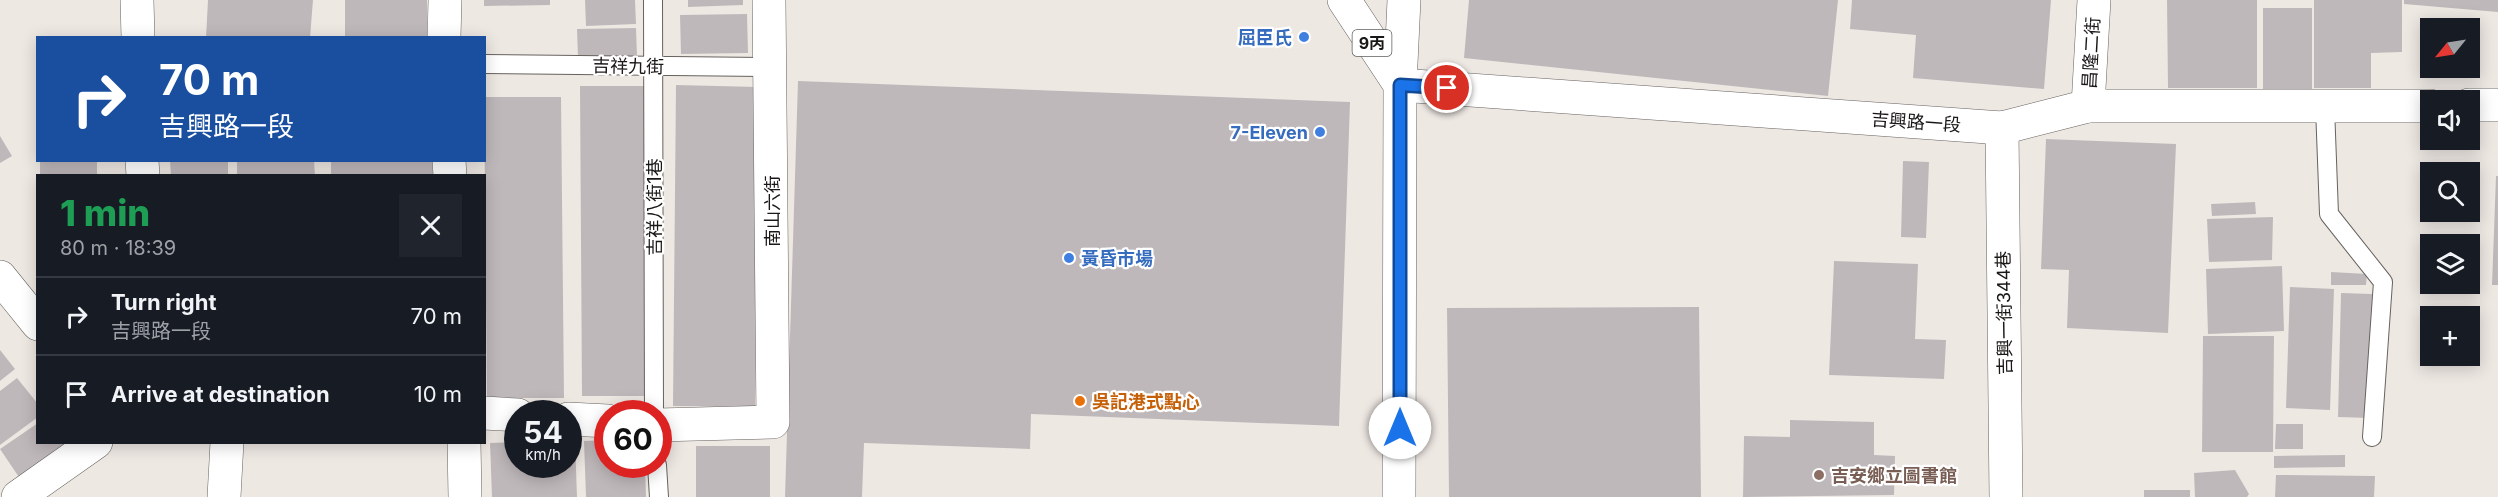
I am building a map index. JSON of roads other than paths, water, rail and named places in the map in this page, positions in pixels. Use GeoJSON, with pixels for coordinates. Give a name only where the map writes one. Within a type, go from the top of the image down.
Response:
{"type":"FeatureCollection","features":[{"type":"Feature","properties":{"kind":"street"},"geometry":{"type":"LineString","coordinates":[[137,0],[138,36]]}},
{"type":"Feature","properties":{"kind":"street"},"geometry":{"type":"LineString","coordinates":[[444,36],[445,0]]}},
{"type":"Feature","properties":{"kind":"street","name":"南山六街"},"geometry":{"type":"LineString","coordinates":[[672,424],[773,422],[769,0]]}},
{"type":"Feature","properties":{"kind":"street","name":"9丙"},"geometry":{"type":"LineString","coordinates":[[1344,0],[1400,85]]}},
{"type":"Feature","properties":{"kind":"street"},"geometry":{"type":"LineString","coordinates":[[1400,497],[1400,85],[1404,0]]}},
{"type":"Feature","properties":{"kind":"street","name":"昌隆二街"},"geometry":{"type":"LineString","coordinates":[[2088,106],[2094,0]]}},
{"type":"Feature","properties":{"kind":"street","name":"吉興路一段"},"geometry":{"type":"LineString","coordinates":[[1400,85],[2002,128],[2088,106],[2420,106]]}},
{"type":"Feature","properties":{"kind":"street"},"geometry":{"type":"LineString","coordinates":[[2480,105],[2498,105]]}},
{"type":"Feature","properties":{"kind":"street","name":"吉興一街344巷"},"geometry":{"type":"LineString","coordinates":[[2002,128],[2006,497]]}},
{"type":"Feature","properties":{"kind":"street"},"geometry":{"type":"LineString","coordinates":[[0,277],[36,322]]}},
{"type":"Feature","properties":{"kind":"street"},"geometry":{"type":"LineString","coordinates":[[486,413],[504,414]]}},
{"type":"Feature","properties":{"kind":"street"},"geometry":{"type":"LineString","coordinates":[[18,497],[93,444]]}},
{"type":"Feature","properties":{"kind":"street"},"geometry":{"type":"LineString","coordinates":[[224,497],[227,444]]}},
{"type":"Feature","properties":{"kind":"street"},"geometry":{"type":"LineString","coordinates":[[464,444],[465,497]]}},
{"type":"Feature","properties":{"kind":"lane","name":"吉祥八街1巷"},"geometry":{"type":"LineString","coordinates":[[653,0],[654,400]]}},
{"type":"Feature","properties":{"kind":"lane","name":"吉祥九街"},"geometry":{"type":"LineString","coordinates":[[486,64],[771,67]]}},
{"type":"Feature","properties":{"kind":"lane"},"geometry":{"type":"LineString","coordinates":[[2325,107],[2329,214],[2383,282],[2372,437]]}},
{"type":"Feature","properties":{"kind":"lane"},"geometry":{"type":"LineString","coordinates":[[658,478],[659,497]]}},
{"type":"Feature","properties":{"kind":"place","name":"屈臣氏"},"geometry":{"type":"Point","coordinates":[1304,37]}},
{"type":"Feature","properties":{"kind":"place","name":"7-Eleven"},"geometry":{"type":"Point","coordinates":[1320,132]}},
{"type":"Feature","properties":{"kind":"place","name":"黃昏市場"},"geometry":{"type":"Point","coordinates":[1069,258]}},
{"type":"Feature","properties":{"kind":"place","name":"吳記港式點心"},"geometry":{"type":"Point","coordinates":[1080,401]}},
{"type":"Feature","properties":{"kind":"place","name":"吉安鄉立圖書館"},"geometry":{"type":"Point","coordinates":[1819,475]}}]}
